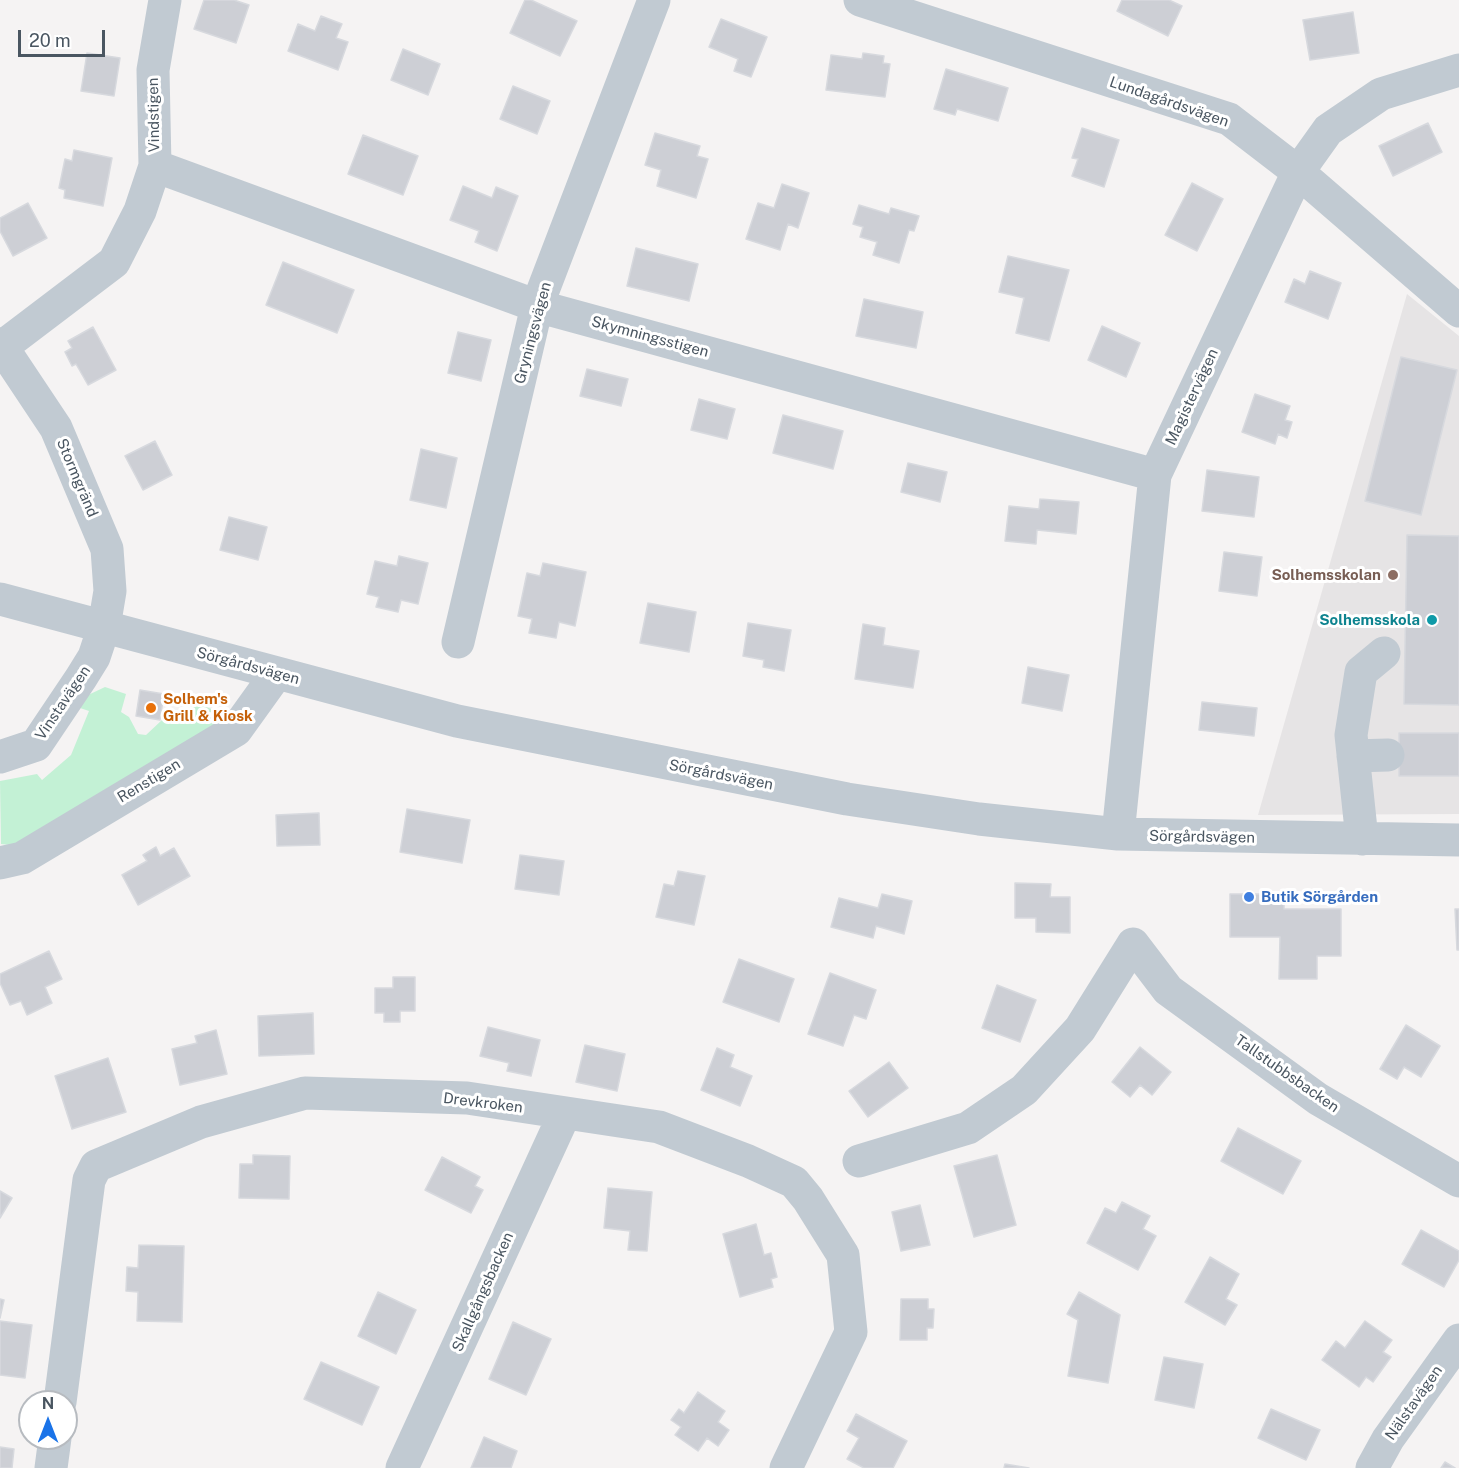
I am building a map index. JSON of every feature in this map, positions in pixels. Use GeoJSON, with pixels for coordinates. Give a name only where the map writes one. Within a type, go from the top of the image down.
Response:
{"type":"FeatureCollection","features":[{"type":"Feature","properties":{"kind":"street","name":"Vindstigen"},"geometry":{"type":"LineString","coordinates":[[1,346],[114,262],[140,211],[155,166],[153,70],[165,0]]}},
{"type":"Feature","properties":{"kind":"street","name":"Gryningsvägen"},"geometry":{"type":"LineString","coordinates":[[458,642],[537,306],[654,0]]}},
{"type":"Feature","properties":{"kind":"street","name":"Lundagårdsvägen"},"geometry":{"type":"LineString","coordinates":[[860,0],[1228,119],[1298,172],[1459,311]]}},
{"type":"Feature","properties":{"kind":"street","name":"Magistervägen"},"geometry":{"type":"LineString","coordinates":[[1118,834],[1155,475],[1298,172],[1328,130],[1381,94],[1459,70]]}},
{"type":"Feature","properties":{"kind":"street","name":"Skymningsstigen"},"geometry":{"type":"LineString","coordinates":[[155,166],[537,306],[1155,475]]}},
{"type":"Feature","properties":{"kind":"street","name":"Stormgränd"},"geometry":{"type":"LineString","coordinates":[[1,346],[56,428],[107,549],[110,591],[104,627]]}},
{"type":"Feature","properties":{"kind":"street","name":"Sörgårdsvägen"},"geometry":{"type":"LineString","coordinates":[[0,599],[457,721],[847,799],[968,817],[1118,834],[1459,840]]}},
{"type":"Feature","properties":{"kind":"street","name":"Vinstavägen"},"geometry":{"type":"LineString","coordinates":[[0,757],[36,745],[94,657],[104,627]]}},
{"type":"Feature","properties":{"kind":"street"},"geometry":{"type":"LineString","coordinates":[[1362,839],[1351,735],[1361,672],[1384,653]]}},
{"type":"Feature","properties":{"kind":"street","name":"Renstigen"},"geometry":{"type":"LineString","coordinates":[[0,863],[22,858],[236,730],[277,673]]}},
{"type":"Feature","properties":{"kind":"street"},"geometry":{"type":"LineString","coordinates":[[1353,756],[1388,755]]}},
{"type":"Feature","properties":{"kind":"street","name":"Tallstubbsbacken"},"geometry":{"type":"LineString","coordinates":[[859,1161],[968,1128],[1024,1090],[1080,1029],[1134,944],[1168,990],[1318,1099],[1459,1181]]}},
{"type":"Feature","properties":{"kind":"street","name":"Drevkroken"},"geometry":{"type":"LineString","coordinates":[[62,1390],[89,1180],[96,1166],[201,1122],[305,1093],[467,1098],[564,1115],[659,1127],[748,1161],[794,1182],[808,1199],[843,1255],[851,1332],[786,1468]]}},
{"type":"Feature","properties":{"kind":"street","name":"Skallgångsbacken"},"geometry":{"type":"LineString","coordinates":[[402,1468],[564,1115]]}},
{"type":"Feature","properties":{"kind":"street","name":"Nälstavägen"},"geometry":{"type":"LineString","coordinates":[[1372,1468],[1388,1439],[1459,1340]]}},
{"type":"Feature","properties":{"kind":"street"},"geometry":{"type":"LineString","coordinates":[[51,1468],[53,1450]]}},
{"type":"Feature","properties":{"kind":"shaded area","name":"Solhemsskolan"},"geometry":{"type":"Polygon","coordinates":[[[1407,294],[1459,336],[1459,814],[1258,815],[1407,294]]]}},
{"type":"Feature","properties":{"kind":"green space"},"geometry":{"type":"Polygon","coordinates":[[[105,687],[126,694],[121,712],[129,717],[138,734],[146,735],[162,720],[181,714],[186,700],[226,714],[216,725],[18,846],[1,844],[0,781],[37,774],[42,780],[71,755],[89,711],[80,708],[86,696],[105,687]]]}},
{"type":"Feature","properties":{"kind":"building"},"geometry":{"type":"Polygon","coordinates":[[[204,0],[234,0],[249,5],[236,43],[194,29],[204,0]]]}},
{"type":"Feature","properties":{"kind":"building"},"geometry":{"type":"Polygon","coordinates":[[[525,0],[531,0],[577,21],[560,56],[510,33],[525,0]]]}},
{"type":"Feature","properties":{"kind":"building"},"geometry":{"type":"Polygon","coordinates":[[[1122,0],[1169,0],[1182,6],[1168,36],[1117,11],[1122,0]]]}},
{"type":"Feature","properties":{"kind":"building"},"geometry":{"type":"Polygon","coordinates":[[[1353,12],[1359,53],[1310,60],[1303,20],[1353,12]]]}},
{"type":"Feature","properties":{"kind":"building"},"geometry":{"type":"Polygon","coordinates":[[[321,16],[342,24],[336,38],[348,42],[338,70],[288,51],[298,24],[315,31],[321,16]]]}},
{"type":"Feature","properties":{"kind":"building"},"geometry":{"type":"Polygon","coordinates":[[[721,19],[767,37],[751,77],[734,71],[738,59],[709,47],[721,19]]]}},
{"type":"Feature","properties":{"kind":"building"},"geometry":{"type":"Polygon","coordinates":[[[403,49],[440,64],[428,95],[391,80],[403,49]]]}},
{"type":"Feature","properties":{"kind":"building"},"geometry":{"type":"Polygon","coordinates":[[[87,53],[120,58],[114,96],[81,91],[87,53]]]}},
{"type":"Feature","properties":{"kind":"building"},"geometry":{"type":"Polygon","coordinates":[[[863,53],[884,56],[883,63],[890,64],[885,97],[826,90],[831,55],[862,59],[863,53]]]}},
{"type":"Feature","properties":{"kind":"building"},"geometry":{"type":"Polygon","coordinates":[[[946,69],[1008,88],[998,121],[957,109],[955,115],[934,109],[946,69]]]}},
{"type":"Feature","properties":{"kind":"building"},"geometry":{"type":"Polygon","coordinates":[[[513,86],[550,101],[537,134],[500,119],[513,86]]]}},
{"type":"Feature","properties":{"kind":"building"},"geometry":{"type":"Polygon","coordinates":[[[1428,123],[1442,152],[1393,176],[1379,146],[1428,123]]]}},
{"type":"Feature","properties":{"kind":"building"},"geometry":{"type":"Polygon","coordinates":[[[1082,128],[1119,140],[1104,187],[1072,176],[1078,159],[1072,158],[1082,128]]]}},
{"type":"Feature","properties":{"kind":"building"},"geometry":{"type":"Polygon","coordinates":[[[655,133],[700,146],[697,156],[708,159],[696,198],[657,186],[661,170],[645,165],[655,133]]]}},
{"type":"Feature","properties":{"kind":"building"},"geometry":{"type":"Polygon","coordinates":[[[363,135],[418,156],[403,195],[348,174],[363,135]]]}},
{"type":"Feature","properties":{"kind":"building"},"geometry":{"type":"Polygon","coordinates":[[[74,150],[112,158],[103,206],[64,198],[65,190],[59,188],[65,159],[72,161],[74,150]]]}},
{"type":"Feature","properties":{"kind":"building"},"geometry":{"type":"Polygon","coordinates":[[[1192,183],[1223,199],[1197,251],[1165,235],[1192,183]]]}},
{"type":"Feature","properties":{"kind":"building"},"geometry":{"type":"Polygon","coordinates":[[[782,184],[809,193],[798,228],[788,224],[780,250],[746,239],[758,203],[774,208],[782,184]]]}},
{"type":"Feature","properties":{"kind":"building"},"geometry":{"type":"Polygon","coordinates":[[[463,186],[492,198],[496,187],[518,196],[497,251],[475,242],[479,231],[450,220],[463,186]]]}},
{"type":"Feature","properties":{"kind":"building"},"geometry":{"type":"Polygon","coordinates":[[[28,203],[47,238],[13,256],[0,231],[0,218],[28,203]]]}},
{"type":"Feature","properties":{"kind":"building"},"geometry":{"type":"Polygon","coordinates":[[[859,205],[889,214],[891,208],[919,216],[914,231],[909,230],[899,263],[873,255],[877,242],[860,237],[863,227],[853,224],[859,205]]]}},
{"type":"Feature","properties":{"kind":"building"},"geometry":{"type":"Polygon","coordinates":[[[636,248],[698,264],[689,301],[627,286],[636,248]]]}},
{"type":"Feature","properties":{"kind":"building"},"geometry":{"type":"Polygon","coordinates":[[[1008,256],[1069,270],[1049,341],[1016,333],[1024,298],[999,292],[1008,256]]]}},
{"type":"Feature","properties":{"kind":"building"},"geometry":{"type":"Polygon","coordinates":[[[283,262],[354,290],[337,333],[266,305],[283,262]]]}},
{"type":"Feature","properties":{"kind":"building"},"geometry":{"type":"Polygon","coordinates":[[[1310,271],[1341,283],[1328,319],[1285,302],[1294,279],[1305,284],[1310,271]]]}},
{"type":"Feature","properties":{"kind":"building"},"geometry":{"type":"Polygon","coordinates":[[[864,299],[923,312],[916,348],[856,336],[864,299]]]}},
{"type":"Feature","properties":{"kind":"building"},"geometry":{"type":"Polygon","coordinates":[[[1102,326],[1140,343],[1126,377],[1088,360],[1102,326]]]}},
{"type":"Feature","properties":{"kind":"building"},"geometry":{"type":"Polygon","coordinates":[[[93,327],[116,370],[88,385],[76,364],[72,366],[65,352],[72,348],[68,341],[93,327]]]}},
{"type":"Feature","properties":{"kind":"building"},"geometry":{"type":"Polygon","coordinates":[[[458,332],[491,340],[481,381],[448,373],[458,332]]]}},
{"type":"Feature","properties":{"kind":"building"},"geometry":{"type":"Polygon","coordinates":[[[1401,357],[1457,370],[1421,515],[1365,501],[1401,357]]]}},
{"type":"Feature","properties":{"kind":"building"},"geometry":{"type":"Polygon","coordinates":[[[587,369],[628,379],[621,406],[580,396],[587,369]]]}},
{"type":"Feature","properties":{"kind":"building"},"geometry":{"type":"Polygon","coordinates":[[[1255,394],[1290,406],[1285,420],[1292,422],[1287,438],[1278,434],[1275,444],[1242,432],[1255,394]]]}},
{"type":"Feature","properties":{"kind":"building"},"geometry":{"type":"Polygon","coordinates":[[[699,399],[735,409],[727,439],[691,430],[699,399]]]}},
{"type":"Feature","properties":{"kind":"building"},"geometry":{"type":"Polygon","coordinates":[[[783,415],[843,431],[833,469],[773,453],[783,415]]]}},
{"type":"Feature","properties":{"kind":"building"},"geometry":{"type":"Polygon","coordinates":[[[155,441],[172,475],[143,490],[125,456],[155,441]]]}},
{"type":"Feature","properties":{"kind":"building"},"geometry":{"type":"Polygon","coordinates":[[[421,449],[457,458],[446,508],[410,500],[421,449]]]}},
{"type":"Feature","properties":{"kind":"building"},"geometry":{"type":"Polygon","coordinates":[[[908,463],[947,472],[940,502],[901,492],[908,463]]]}},
{"type":"Feature","properties":{"kind":"building"},"geometry":{"type":"Polygon","coordinates":[[[1207,470],[1259,477],[1254,517],[1202,511],[1207,470]]]}},
{"type":"Feature","properties":{"kind":"building"},"geometry":{"type":"Polygon","coordinates":[[[1040,499],[1079,502],[1076,534],[1037,530],[1036,544],[1005,541],[1009,506],[1039,509],[1040,499]]]}},
{"type":"Feature","properties":{"kind":"building"},"geometry":{"type":"Polygon","coordinates":[[[229,517],[267,527],[258,560],[220,550],[229,517]]]}},
{"type":"Feature","properties":{"kind":"building","name":"Solhemsskola"},"geometry":{"type":"Polygon","coordinates":[[[1407,535],[1459,536],[1459,705],[1404,704],[1407,535]]]}},
{"type":"Feature","properties":{"kind":"building"},"geometry":{"type":"Polygon","coordinates":[[[1224,552],[1262,557],[1257,596],[1219,591],[1224,552]]]}},
{"type":"Feature","properties":{"kind":"building"},"geometry":{"type":"Polygon","coordinates":[[[399,556],[428,563],[418,604],[401,600],[398,612],[376,607],[379,597],[367,594],[375,561],[397,566],[399,556]]]}},
{"type":"Feature","properties":{"kind":"building"},"geometry":{"type":"Polygon","coordinates":[[[543,563],[586,572],[575,626],[559,622],[556,638],[529,633],[532,619],[518,616],[527,573],[540,576],[543,563]]]}},
{"type":"Feature","properties":{"kind":"building"},"geometry":{"type":"Polygon","coordinates":[[[648,603],[696,612],[689,652],[640,643],[648,603]]]}},
{"type":"Feature","properties":{"kind":"building"},"geometry":{"type":"Polygon","coordinates":[[[748,623],[791,630],[784,671],[763,667],[764,660],[743,656],[748,623]]]}},
{"type":"Feature","properties":{"kind":"building"},"geometry":{"type":"Polygon","coordinates":[[[863,624],[885,628],[883,645],[919,651],[913,688],[855,679],[863,624]]]}},
{"type":"Feature","properties":{"kind":"building"},"geometry":{"type":"Polygon","coordinates":[[[1028,667],[1069,675],[1062,711],[1022,703],[1028,667]]]}},
{"type":"Feature","properties":{"kind":"building"},"geometry":{"type":"Polygon","coordinates":[[[140,690],[164,694],[160,720],[136,716],[140,690]]]}},
{"type":"Feature","properties":{"kind":"building"},"geometry":{"type":"Polygon","coordinates":[[[1202,702],[1257,708],[1254,736],[1199,730],[1202,702]]]}},
{"type":"Feature","properties":{"kind":"building"},"geometry":{"type":"Polygon","coordinates":[[[1399,733],[1459,733],[1459,776],[1399,776],[1399,733]]]}},
{"type":"Feature","properties":{"kind":"building"},"geometry":{"type":"Polygon","coordinates":[[[407,809],[470,820],[462,863],[400,852],[407,809]]]}},
{"type":"Feature","properties":{"kind":"building"},"geometry":{"type":"Polygon","coordinates":[[[319,813],[320,845],[277,846],[276,815],[319,813]]]}},
{"type":"Feature","properties":{"kind":"building"},"geometry":{"type":"Polygon","coordinates":[[[156,847],[160,856],[174,848],[190,876],[138,905],[122,875],[147,861],[143,855],[156,847]]]}},
{"type":"Feature","properties":{"kind":"building"},"geometry":{"type":"Polygon","coordinates":[[[520,855],[564,861],[559,895],[515,889],[520,855]]]}},
{"type":"Feature","properties":{"kind":"building"},"geometry":{"type":"Polygon","coordinates":[[[678,871],[705,876],[694,925],[656,917],[664,884],[674,886],[678,871]]]}},
{"type":"Feature","properties":{"kind":"building"},"geometry":{"type":"Polygon","coordinates":[[[1015,883],[1051,884],[1050,897],[1070,897],[1070,933],[1036,932],[1036,918],[1015,918],[1015,883]]]}},
{"type":"Feature","properties":{"kind":"building"},"geometry":{"type":"Polygon","coordinates":[[[882,894],[912,901],[904,934],[876,926],[873,938],[831,927],[839,898],[878,908],[882,894]]]}},
{"type":"Feature","properties":{"kind":"building"},"geometry":{"type":"Polygon","coordinates":[[[1230,894],[1284,894],[1284,909],[1341,909],[1341,956],[1317,956],[1317,979],[1279,979],[1280,937],[1230,937],[1230,894]]]}},
{"type":"Feature","properties":{"kind":"building"},"geometry":{"type":"Polygon","coordinates":[[[1455,909],[1459,909],[1459,950],[1457,950],[1455,909]]]}},
{"type":"Feature","properties":{"kind":"building"},"geometry":{"type":"Polygon","coordinates":[[[49,951],[62,979],[45,987],[52,1003],[27,1015],[21,1001],[10,1005],[0,983],[0,974],[49,951]]]}},
{"type":"Feature","properties":{"kind":"building"},"geometry":{"type":"Polygon","coordinates":[[[739,959],[794,979],[779,1022],[723,1002],[739,959]]]}},
{"type":"Feature","properties":{"kind":"building"},"geometry":{"type":"Polygon","coordinates":[[[830,973],[876,990],[866,1019],[854,1015],[843,1046],[808,1034],[830,973]]]}},
{"type":"Feature","properties":{"kind":"building"},"geometry":{"type":"Polygon","coordinates":[[[393,977],[415,977],[415,1011],[400,1011],[400,1022],[384,1022],[384,1013],[375,1013],[375,988],[393,988],[393,977]]]}},
{"type":"Feature","properties":{"kind":"building"},"geometry":{"type":"Polygon","coordinates":[[[997,985],[1036,1000],[1020,1042],[982,1028],[997,985]]]}},
{"type":"Feature","properties":{"kind":"building"},"geometry":{"type":"Polygon","coordinates":[[[313,1013],[314,1054],[259,1056],[258,1016],[313,1013]]]}},
{"type":"Feature","properties":{"kind":"building"},"geometry":{"type":"Polygon","coordinates":[[[1406,1025],[1440,1046],[1421,1077],[1404,1067],[1397,1079],[1380,1069],[1406,1025]]]}},
{"type":"Feature","properties":{"kind":"building"},"geometry":{"type":"Polygon","coordinates":[[[488,1027],[540,1040],[531,1076],[507,1071],[509,1063],[480,1056],[488,1027]]]}},
{"type":"Feature","properties":{"kind":"building"},"geometry":{"type":"Polygon","coordinates":[[[216,1030],[227,1074],[180,1085],[172,1049],[197,1043],[195,1036],[216,1030]]]}},
{"type":"Feature","properties":{"kind":"building"},"geometry":{"type":"Polygon","coordinates":[[[585,1045],[625,1054],[617,1091],[576,1082],[585,1045]]]}},
{"type":"Feature","properties":{"kind":"building"},"geometry":{"type":"Polygon","coordinates":[[[1140,1047],[1171,1072],[1152,1095],[1140,1085],[1130,1097],[1112,1082],[1140,1047]]]}},
{"type":"Feature","properties":{"kind":"building"},"geometry":{"type":"Polygon","coordinates":[[[717,1048],[734,1055],[730,1067],[752,1076],[740,1106],[701,1090],[717,1048]]]}},
{"type":"Feature","properties":{"kind":"building"},"geometry":{"type":"Polygon","coordinates":[[[108,1058],[126,1112],[72,1129],[55,1076],[108,1058]]]}},
{"type":"Feature","properties":{"kind":"building"},"geometry":{"type":"Polygon","coordinates":[[[889,1062],[908,1088],[868,1117],[849,1091],[889,1062]]]}},
{"type":"Feature","properties":{"kind":"building"},"geometry":{"type":"Polygon","coordinates":[[[1238,1128],[1301,1161],[1283,1194],[1221,1161],[1238,1128]]]}},
{"type":"Feature","properties":{"kind":"building"},"geometry":{"type":"Polygon","coordinates":[[[253,1155],[290,1156],[289,1199],[239,1198],[240,1164],[253,1164],[253,1155]]]}},
{"type":"Feature","properties":{"kind":"building"},"geometry":{"type":"Polygon","coordinates":[[[997,1155],[1016,1225],[974,1237],[954,1166],[997,1155]]]}},
{"type":"Feature","properties":{"kind":"building"},"geometry":{"type":"Polygon","coordinates":[[[442,1157],[480,1177],[475,1186],[483,1190],[471,1213],[425,1190],[442,1157]]]}},
{"type":"Feature","properties":{"kind":"building"},"geometry":{"type":"Polygon","coordinates":[[[608,1188],[652,1192],[647,1251],[628,1250],[630,1231],[604,1228],[608,1188]]]}},
{"type":"Feature","properties":{"kind":"building"},"geometry":{"type":"Polygon","coordinates":[[[0,1191],[12,1198],[0,1218],[0,1191]]]}},
{"type":"Feature","properties":{"kind":"building"},"geometry":{"type":"Polygon","coordinates":[[[1122,1202],[1150,1216],[1143,1229],[1156,1236],[1138,1270],[1087,1243],[1105,1208],[1116,1213],[1122,1202]]]}},
{"type":"Feature","properties":{"kind":"building"},"geometry":{"type":"Polygon","coordinates":[[[920,1205],[930,1245],[901,1251],[892,1212],[920,1205]]]}},
{"type":"Feature","properties":{"kind":"building"},"geometry":{"type":"Polygon","coordinates":[[[756,1224],[764,1255],[771,1253],[777,1277],[771,1279],[773,1287],[740,1297],[723,1234],[756,1224]]]}},
{"type":"Feature","properties":{"kind":"building"},"geometry":{"type":"Polygon","coordinates":[[[1421,1230],[1459,1251],[1459,1260],[1444,1287],[1402,1264],[1421,1230]]]}},
{"type":"Feature","properties":{"kind":"building"},"geometry":{"type":"Polygon","coordinates":[[[139,1245],[184,1246],[182,1322],[137,1321],[138,1292],[126,1291],[127,1267],[138,1268],[139,1245]]]}},
{"type":"Feature","properties":{"kind":"building"},"geometry":{"type":"Polygon","coordinates":[[[1210,1257],[1239,1274],[1226,1299],[1237,1305],[1225,1325],[1185,1302],[1210,1257]]]}},
{"type":"Feature","properties":{"kind":"building"},"geometry":{"type":"Polygon","coordinates":[[[378,1292],[416,1310],[396,1354],[358,1336],[378,1292]]]}},
{"type":"Feature","properties":{"kind":"building"},"geometry":{"type":"Polygon","coordinates":[[[1079,1292],[1120,1315],[1108,1383],[1068,1376],[1078,1320],[1067,1314],[1079,1292]]]}},
{"type":"Feature","properties":{"kind":"building"},"geometry":{"type":"Polygon","coordinates":[[[0,1299],[4,1300],[0,1318],[0,1299]]]}},
{"type":"Feature","properties":{"kind":"building"},"geometry":{"type":"Polygon","coordinates":[[[901,1299],[928,1299],[928,1309],[934,1309],[933,1328],[927,1328],[927,1340],[900,1340],[901,1299]]]}},
{"type":"Feature","properties":{"kind":"building"},"geometry":{"type":"Polygon","coordinates":[[[0,1321],[32,1325],[25,1378],[0,1375],[0,1321]]]}},
{"type":"Feature","properties":{"kind":"building"},"geometry":{"type":"Polygon","coordinates":[[[1365,1321],[1392,1340],[1383,1352],[1391,1357],[1373,1382],[1366,1377],[1359,1387],[1322,1360],[1336,1341],[1345,1348],[1365,1321]]]}},
{"type":"Feature","properties":{"kind":"building"},"geometry":{"type":"Polygon","coordinates":[[[513,1322],[551,1339],[526,1395],[489,1379],[513,1322]]]}},
{"type":"Feature","properties":{"kind":"building"},"geometry":{"type":"Polygon","coordinates":[[[1164,1357],[1203,1364],[1194,1408],[1155,1400],[1164,1357]]]}},
{"type":"Feature","properties":{"kind":"building"},"geometry":{"type":"Polygon","coordinates":[[[321,1362],[379,1387],[362,1425],[304,1399],[321,1362]]]}},
{"type":"Feature","properties":{"kind":"building"},"geometry":{"type":"Polygon","coordinates":[[[698,1392],[725,1411],[718,1422],[729,1430],[718,1446],[707,1438],[698,1451],[675,1435],[681,1427],[671,1420],[679,1409],[684,1413],[698,1392]]]}},
{"type":"Feature","properties":{"kind":"building"},"geometry":{"type":"Polygon","coordinates":[[[1271,1409],[1320,1430],[1306,1460],[1258,1438],[1271,1409]]]}},
{"type":"Feature","properties":{"kind":"building"},"geometry":{"type":"Polygon","coordinates":[[[856,1414],[907,1441],[893,1468],[864,1468],[847,1459],[859,1438],[847,1431],[856,1414]]]}},
{"type":"Feature","properties":{"kind":"building"},"geometry":{"type":"Polygon","coordinates":[[[484,1437],[517,1451],[511,1468],[471,1468],[484,1437]]]}},
{"type":"Feature","properties":{"kind":"building"},"geometry":{"type":"Polygon","coordinates":[[[0,1447],[14,1449],[12,1468],[0,1468],[0,1447]]]}},
{"type":"Feature","properties":{"kind":"building"},"geometry":{"type":"Polygon","coordinates":[[[1445,1462],[1455,1468],[1441,1468],[1445,1462]]]}},
{"type":"Feature","properties":{"kind":"building"},"geometry":{"type":"Polygon","coordinates":[[[1005,1464],[1029,1468],[1004,1468],[1005,1464]]]}},
{"type":"Feature","properties":{"kind":"place","name":"Solhemsskolan"},"geometry":{"type":"Point","coordinates":[1393,575]}},
{"type":"Feature","properties":{"kind":"place","name":"Solhemsskola"},"geometry":{"type":"Point","coordinates":[1432,620]}},
{"type":"Feature","properties":{"kind":"place","name":"Solhem's Grill & Kiosk"},"geometry":{"type":"Point","coordinates":[151,708]}},
{"type":"Feature","properties":{"kind":"place","name":"Butik Sörgården"},"geometry":{"type":"Point","coordinates":[1249,897]}}]}
